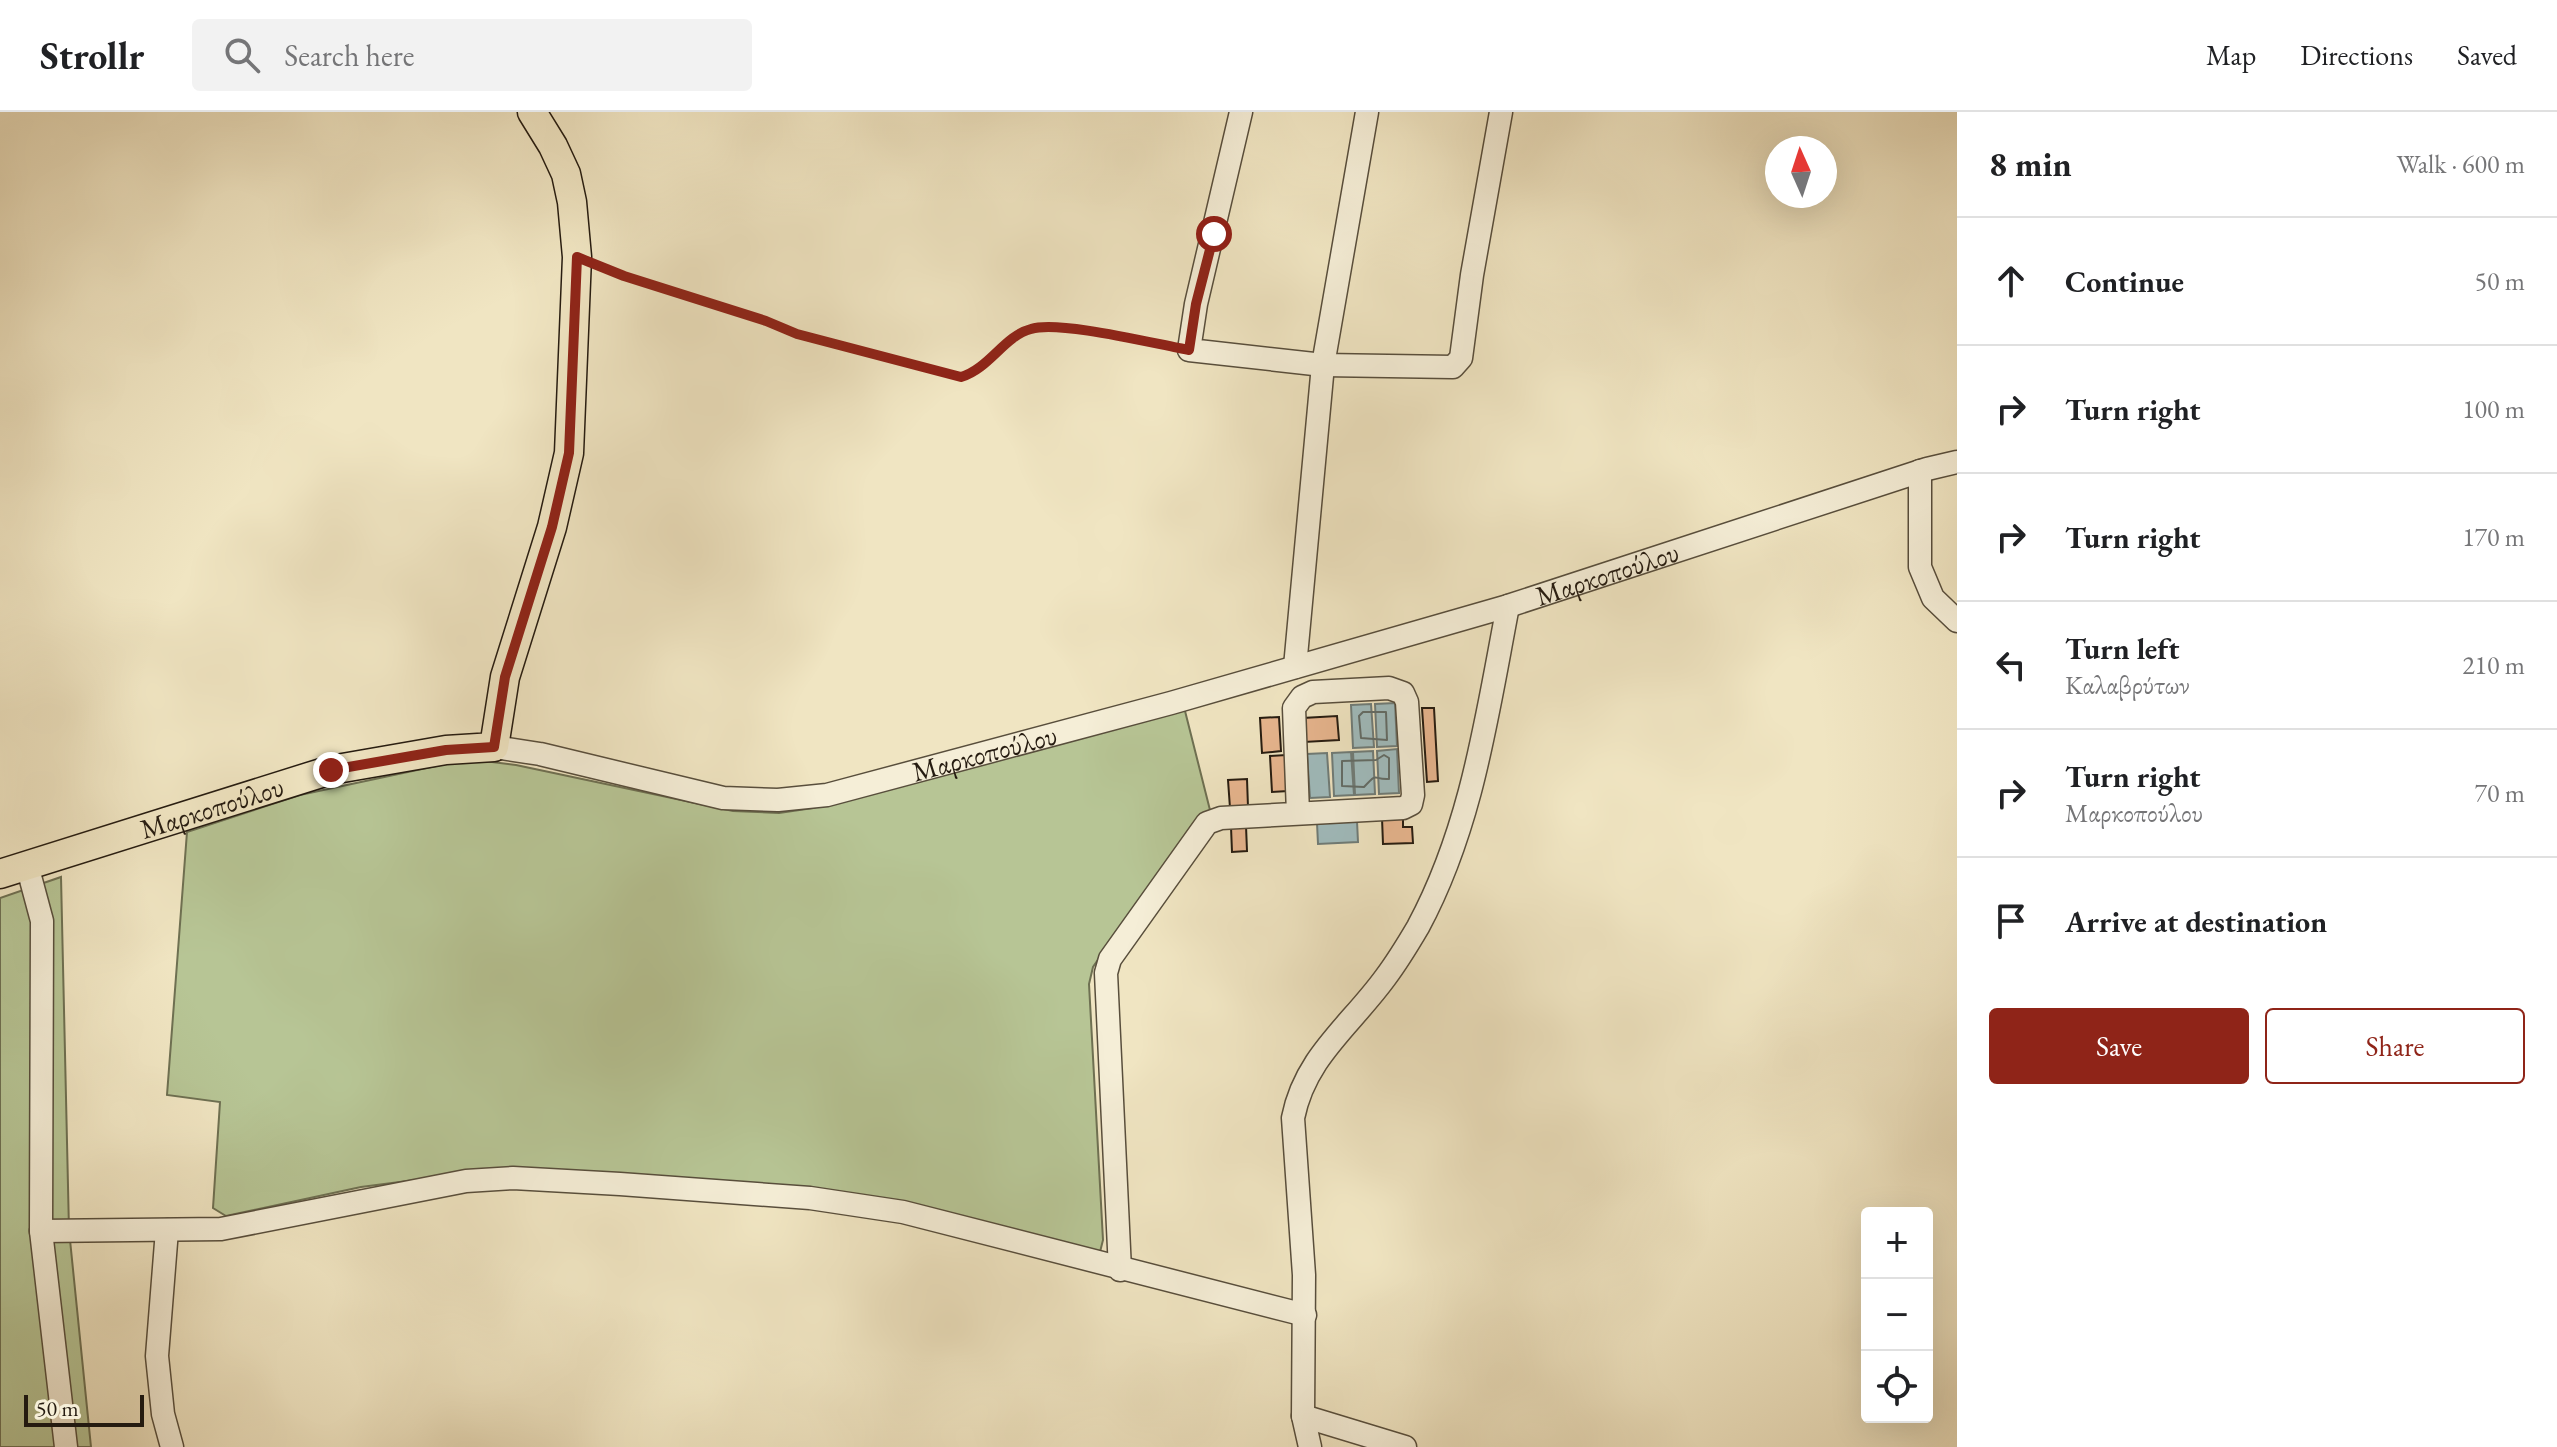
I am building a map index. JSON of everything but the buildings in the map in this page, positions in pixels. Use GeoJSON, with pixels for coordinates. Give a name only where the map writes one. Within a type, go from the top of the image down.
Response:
{"type":"FeatureCollection","features":[{"type":"Feature","properties":{"kind":"main road"},"geometry":{"type":"LineString","coordinates":[[494,747],[505,677],[552,527],[569,453],[577,257],[572,202],[566,174],[532,112]]}},
{"type":"Feature","properties":{"kind":"main road","name":"Μαρκοπούλου"},"geometry":{"type":"LineString","coordinates":[[0,874],[331,770],[446,750],[494,747]]}},
{"type":"Feature","properties":{"kind":"street"},"geometry":{"type":"LineString","coordinates":[[1241,112],[1196,304],[1189,350],[1323,365],[1453,367],[1461,358],[1472,275],[1501,112]]}},
{"type":"Feature","properties":{"kind":"street"},"geometry":{"type":"LineString","coordinates":[[1295,667],[1323,365],[1367,112]]}},
{"type":"Feature","properties":{"kind":"street","name":"Μαρκοπούλου"},"geometry":{"type":"LineString","coordinates":[[494,747],[540,754],[723,798],[778,800],[815,797],[994,751],[1508,606],[1920,471],[1957,462]]}},
{"type":"Feature","properties":{"kind":"street"},"geometry":{"type":"LineString","coordinates":[[1920,471],[1920,567],[1933,598],[1957,621]]}},
{"type":"Feature","properties":{"kind":"street"},"geometry":{"type":"LineString","coordinates":[[1310,1447],[1303,1416],[1305,1315],[1293,1118],[1298,1094],[1320,1056],[1393,965],[1418,927],[1455,847],[1478,763],[1508,606]]}},
{"type":"Feature","properties":{"kind":"street"},"geometry":{"type":"LineString","coordinates":[[1120,1270],[1106,973],[1110,959],[1207,823],[1221,818],[1403,808],[1411,804],[1407,702],[1403,693],[1389,688],[1313,692],[1302,697],[1294,708],[1298,813]]}},
{"type":"Feature","properties":{"kind":"street"},"geometry":{"type":"LineString","coordinates":[[27,865],[42,921],[41,1231],[66,1447],[50,1447]]}},
{"type":"Feature","properties":{"kind":"street"},"geometry":{"type":"LineString","coordinates":[[41,1231],[221,1229],[466,1181],[528,1179],[810,1198],[903,1212],[1305,1315]]}},
{"type":"Feature","properties":{"kind":"street"},"geometry":{"type":"LineString","coordinates":[[167,1230],[157,1356],[163,1414],[172,1447]]}},
{"type":"Feature","properties":{"kind":"street"},"geometry":{"type":"LineString","coordinates":[[1303,1416],[1405,1447]]}},
{"type":"Feature","properties":{"kind":"path"},"geometry":{"type":"LineString","coordinates":[[577,257],[624,276],[766,321],[797,334],[961,377],[975,373],[1016,337],[1030,329],[1061,328],[1189,350]]}},
{"type":"Feature","properties":{"kind":"green space"},"geometry":{"type":"Polygon","coordinates":[[[1184,707],[1211,814],[1192,825],[1093,967],[1089,984],[1103,1240],[1100,1252],[906,1205],[508,1168],[361,1187],[226,1216],[213,1208],[220,1102],[167,1095],[187,832],[300,795],[450,763],[484,761],[733,811],[779,813],[813,808],[1184,707]]]}},
{"type":"Feature","properties":{"kind":"green space"},"geometry":{"type":"Polygon","coordinates":[[[61,877],[69,1230],[91,1447],[0,1447],[0,898],[61,877]]]}},
{"type":"Feature","properties":{"kind":"water"},"geometry":{"type":"Polygon","coordinates":[[[1395,703],[1397,746],[1377,747],[1375,704],[1395,703]]]}},
{"type":"Feature","properties":{"kind":"water"},"geometry":{"type":"Polygon","coordinates":[[[1371,704],[1374,747],[1353,748],[1351,705],[1371,704]]]}},
{"type":"Feature","properties":{"kind":"water"},"geometry":{"type":"Polygon","coordinates":[[[1397,749],[1399,793],[1379,794],[1377,751],[1397,749]]]}},
{"type":"Feature","properties":{"kind":"water"},"geometry":{"type":"Polygon","coordinates":[[[1373,751],[1375,794],[1355,795],[1353,752],[1373,751]]]}},
{"type":"Feature","properties":{"kind":"water"},"geometry":{"type":"Polygon","coordinates":[[[1351,752],[1354,795],[1334,796],[1332,753],[1351,752]]]}},
{"type":"Feature","properties":{"kind":"water"},"geometry":{"type":"Polygon","coordinates":[[[1327,753],[1330,797],[1310,798],[1307,754],[1327,753]]]}},
{"type":"Feature","properties":{"kind":"water"},"geometry":{"type":"Polygon","coordinates":[[[1357,821],[1358,842],[1318,844],[1317,823],[1357,821]]]}},
{"type":"Feature","properties":{"kind":"route"},"geometry":{"type":"LineString","coordinates":[[331,770],[395,757],[494,747],[505,677],[552,527],[569,453],[577,257],[624,276],[766,321],[797,334],[961,377],[975,373],[1002,348],[1030,329],[1061,328],[1189,350],[1196,304],[1214,234]]}}]}
